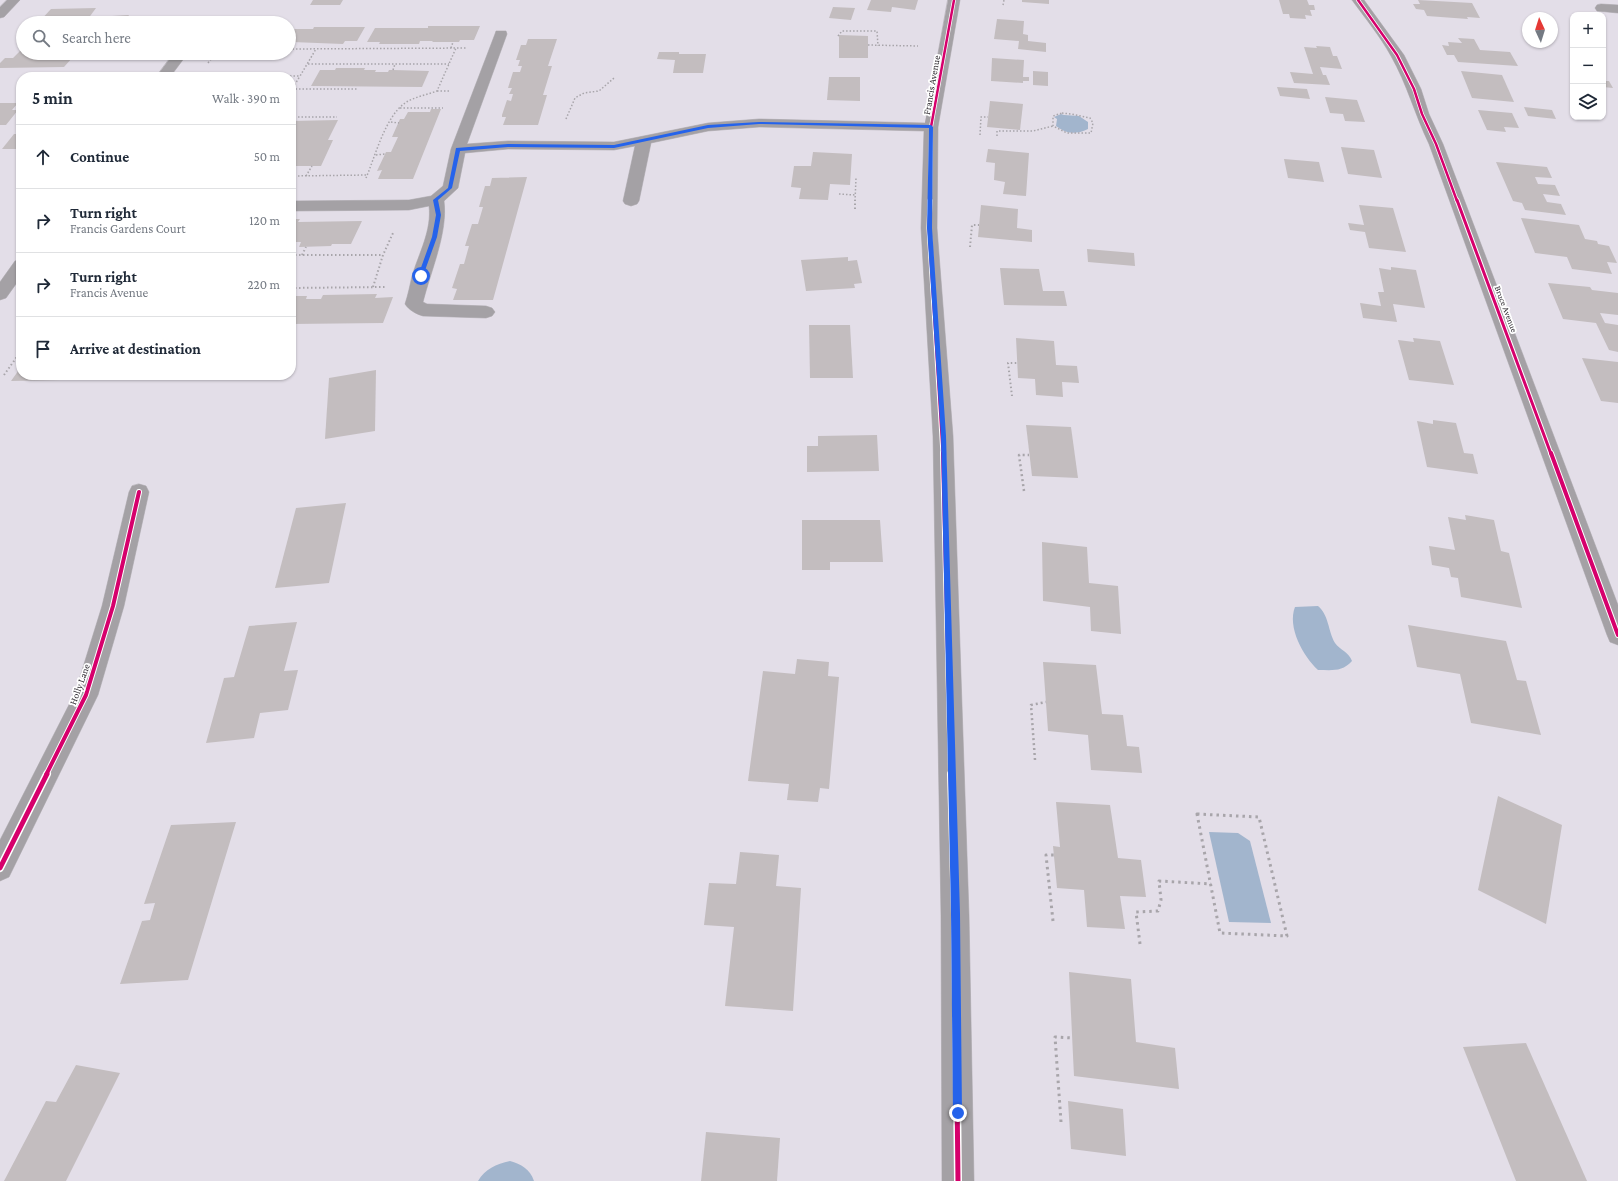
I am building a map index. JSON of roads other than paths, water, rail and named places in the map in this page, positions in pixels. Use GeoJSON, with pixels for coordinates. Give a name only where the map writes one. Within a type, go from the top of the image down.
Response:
{"type":"FeatureCollection","features":[{"type":"Feature","properties":{"kind":"street"},"geometry":{"type":"LineString","coordinates":[[0,14],[14,0]]}},
{"type":"Feature","properties":{"kind":"street","name":"Francis Avenue"},"geometry":{"type":"LineString","coordinates":[[954,0],[931,127],[929,228],[944,466],[956,914],[958,1181]]}},
{"type":"Feature","properties":{"kind":"street","name":"Bruce Avenue"},"geometry":{"type":"LineString","coordinates":[[1358,0],[1397,55],[1414,89],[1422,114],[1436,144],[1618,635]]}},
{"type":"Feature","properties":{"kind":"street"},"geometry":{"type":"LineString","coordinates":[[1601,8],[1618,9]]}},
{"type":"Feature","properties":{"kind":"street"},"geometry":{"type":"LineString","coordinates":[[296,206],[409,205],[436,200],[450,188],[458,149],[501,34]]}},
{"type":"Feature","properties":{"kind":"street"},"geometry":{"type":"LineString","coordinates":[[167,72],[176,60]]}},
{"type":"Feature","properties":{"kind":"street"},"geometry":{"type":"LineString","coordinates":[[458,149],[508,146],[614,146],[708,127],[759,123],[931,127]]}},
{"type":"Feature","properties":{"kind":"street"},"geometry":{"type":"LineString","coordinates":[[631,201],[644,140]]}},
{"type":"Feature","properties":{"kind":"street"},"geometry":{"type":"LineString","coordinates":[[436,200],[438,215],[434,237],[414,304],[423,310],[486,312]]}},
{"type":"Feature","properties":{"kind":"street"},"geometry":{"type":"LineString","coordinates":[[0,294],[16,272]]}},
{"type":"Feature","properties":{"kind":"street","name":"Holly Lane"},"geometry":{"type":"LineString","coordinates":[[0,868],[86,695],[114,606],[139,492]]}},
{"type":"Feature","properties":{"kind":"water"},"geometry":{"type":"Polygon","coordinates":[[[1061,114],[1079,116],[1088,122],[1088,129],[1071,133],[1060,129],[1056,126],[1057,119],[1054,117],[1061,114]]]}},
{"type":"Feature","properties":{"kind":"water"},"geometry":{"type":"Polygon","coordinates":[[[1318,606],[1326,618],[1335,643],[1351,658],[1352,661],[1341,669],[1318,670],[1307,657],[1298,641],[1293,623],[1295,607],[1318,606]]]}},
{"type":"Feature","properties":{"kind":"water"},"geometry":{"type":"Polygon","coordinates":[[[1209,832],[1238,833],[1250,841],[1271,923],[1229,922],[1209,832]]]}},
{"type":"Feature","properties":{"kind":"water"},"geometry":{"type":"Polygon","coordinates":[[[510,1161],[525,1168],[530,1173],[534,1181],[478,1181],[484,1173],[491,1168],[510,1161]]]}}]}
